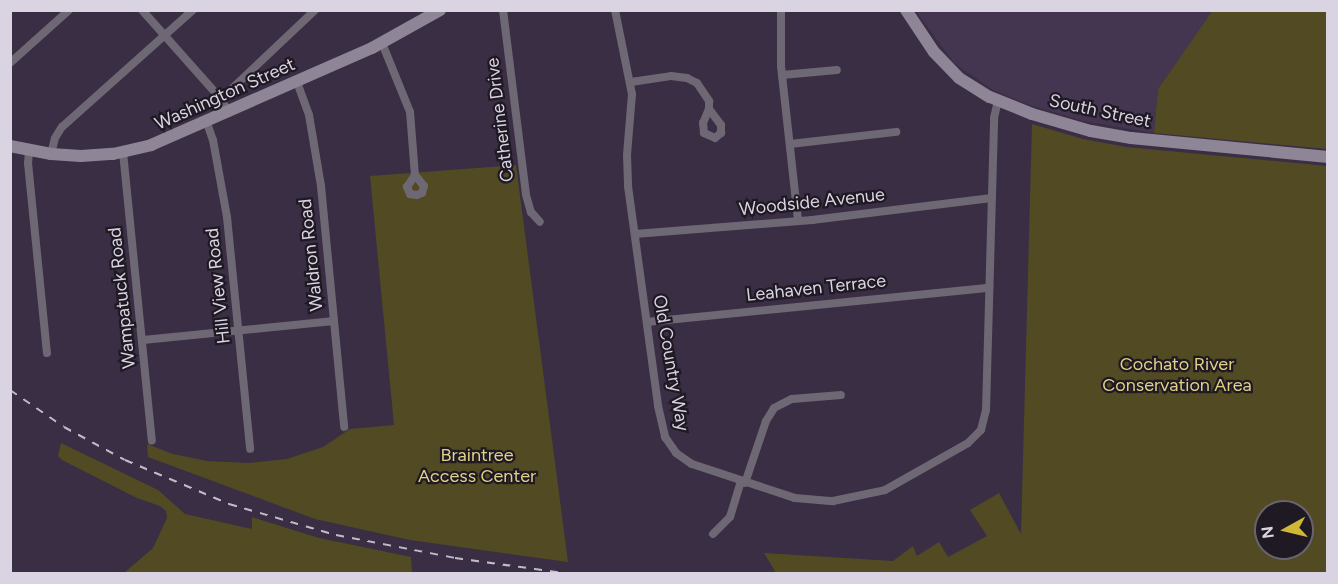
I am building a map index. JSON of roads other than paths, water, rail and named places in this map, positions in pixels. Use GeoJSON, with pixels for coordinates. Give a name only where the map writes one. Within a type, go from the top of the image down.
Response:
{"type":"FeatureCollection","features":[{"type":"Feature","properties":{"kind":"main road","name":"Washington Street"},"geometry":{"type":"LineString","coordinates":[[10,146],[51,154],[93,155],[123,152],[159,143],[382,43],[440,10]]}},
{"type":"Feature","properties":{"kind":"main road","name":"South Street"},"geometry":{"type":"LineString","coordinates":[[906,10],[930,46],[954,74],[998,101],[1060,123],[1121,137],[1328,157]]}},
{"type":"Feature","properties":{"kind":"street"},"geometry":{"type":"LineString","coordinates":[[10,63],[69,10]]}},
{"type":"Feature","properties":{"kind":"street"},"geometry":{"type":"LineString","coordinates":[[142,10],[221,99],[229,113]]}},
{"type":"Feature","properties":{"kind":"street"},"geometry":{"type":"LineString","coordinates":[[51,154],[55,138],[62,127],[193,10]]}},
{"type":"Feature","properties":{"kind":"street"},"geometry":{"type":"LineString","coordinates":[[221,99],[315,10]]}},
{"type":"Feature","properties":{"kind":"street","name":"Catherine Drive"},"geometry":{"type":"LineString","coordinates":[[503,10],[526,195],[529,207],[540,222]]}},
{"type":"Feature","properties":{"kind":"street","name":"Old Country Way"},"geometry":{"type":"LineString","coordinates":[[615,10],[631,82],[631,119],[626,161],[658,406],[664,433],[670,446],[692,464],[743,482],[808,500],[827,502],[856,498],[890,487],[972,440],[981,430],[986,415],[994,118],[998,101]]}},
{"type":"Feature","properties":{"kind":"street"},"geometry":{"type":"LineString","coordinates":[[781,10],[782,75],[798,221]]}},
{"type":"Feature","properties":{"kind":"street"},"geometry":{"type":"LineString","coordinates":[[382,43],[410,112],[415,175]]}},
{"type":"Feature","properties":{"kind":"street"},"geometry":{"type":"LineString","coordinates":[[782,75],[837,70]]}},
{"type":"Feature","properties":{"kind":"street"},"geometry":{"type":"LineString","coordinates":[[631,82],[665,76],[687,78],[704,89],[709,109]]}},
{"type":"Feature","properties":{"kind":"street","name":"Waldron Road"},"geometry":{"type":"LineString","coordinates":[[297,82],[309,115],[318,163],[344,427]]}},
{"type":"Feature","properties":{"kind":"street","name":"Hill View Road"},"geometry":{"type":"LineString","coordinates":[[207,123],[226,209],[250,449]]}},
{"type":"Feature","properties":{"kind":"street"},"geometry":{"type":"LineString","coordinates":[[790,144],[896,132]]}},
{"type":"Feature","properties":{"kind":"street"},"geometry":{"type":"LineString","coordinates":[[30,150],[28,163],[47,353]]}},
{"type":"Feature","properties":{"kind":"street","name":"Wampatuck Road"},"geometry":{"type":"LineString","coordinates":[[123,152],[152,441]]}},
{"type":"Feature","properties":{"kind":"street","name":"Woodside Avenue"},"geometry":{"type":"LineString","coordinates":[[635,234],[798,221],[992,198]]}},
{"type":"Feature","properties":{"kind":"street","name":"Leahaven Terrace"},"geometry":{"type":"LineString","coordinates":[[647,322],[989,288]]}},
{"type":"Feature","properties":{"kind":"street"},"geometry":{"type":"LineString","coordinates":[[143,340],[334,321]]}},
{"type":"Feature","properties":{"kind":"street"},"geometry":{"type":"LineString","coordinates":[[713,534],[730,517],[765,421],[774,408],[792,399],[841,395]]}},
{"type":"Feature","properties":{"kind":"waterway"},"geometry":{"type":"LineString","coordinates":[[925,574],[936,574]]}},
{"type":"Feature","properties":{"kind":"railway"},"geometry":{"type":"LineString","coordinates":[[10,390],[64,427],[125,460],[229,504],[336,535],[455,558],[571,574]]}},
{"type":"Feature","properties":{"kind":"park label","name":"Cochato River Conservation Area"},"geometry":{"type":"Point","coordinates":[1177,376]}},
{"type":"Feature","properties":{"kind":"park label","name":"Braintree Access Center"},"geometry":{"type":"Point","coordinates":[477,466]}}]}
